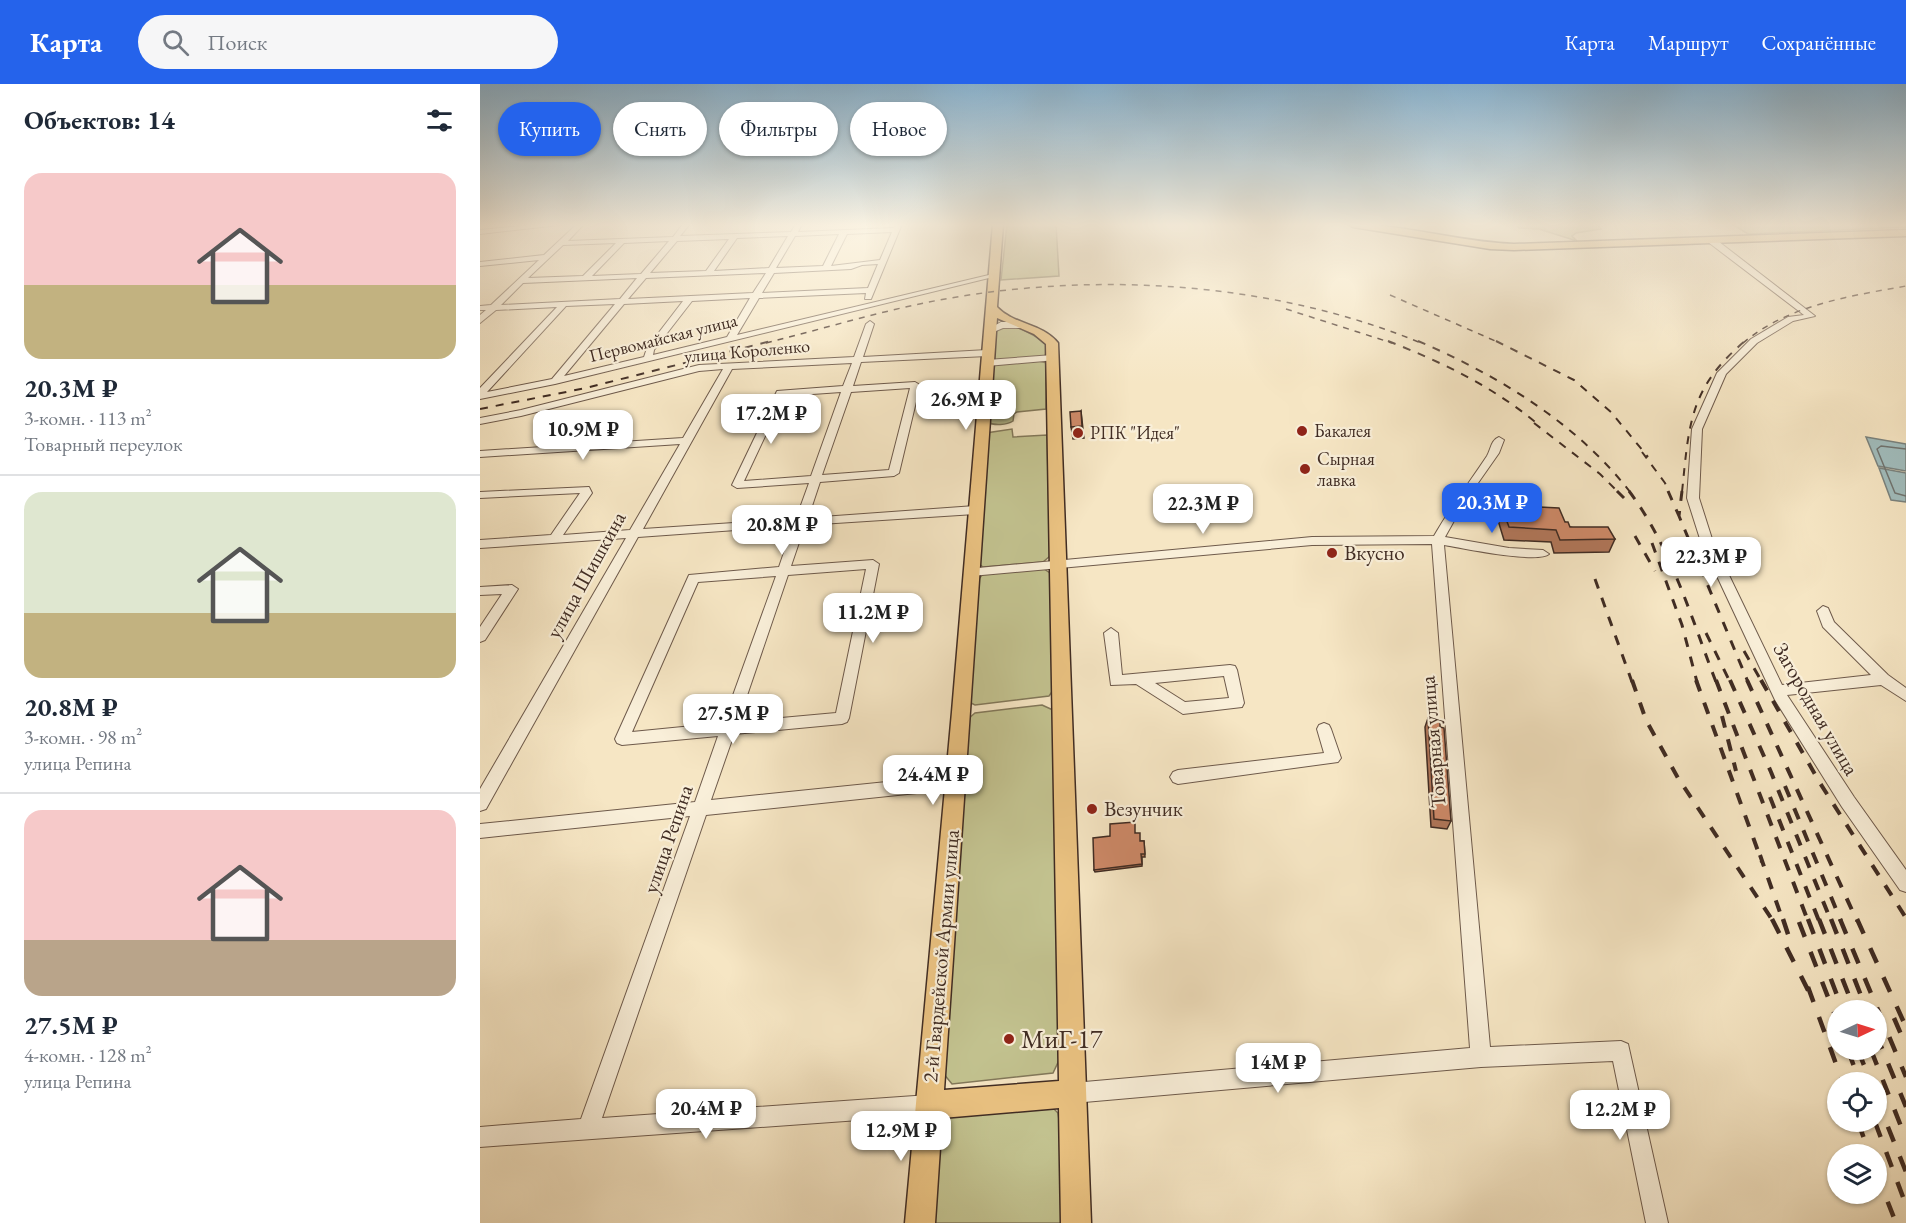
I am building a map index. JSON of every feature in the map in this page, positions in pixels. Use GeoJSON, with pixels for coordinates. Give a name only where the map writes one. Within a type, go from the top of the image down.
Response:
{"type":"FeatureCollection","features":[{"type":"Feature","properties":{"kind":"main road","name":"2-й Гвардейской Армии улица"},"geometry":{"type":"LineString","coordinates":[[920,1223],[993,277]]}},
{"type":"Feature","properties":{"kind":"main road"},"geometry":{"type":"LineString","coordinates":[[991,306],[997,315],[1038,331],[1052,351],[1076,1223]]}},
{"type":"Feature","properties":{"kind":"main road"},"geometry":{"type":"LineString","coordinates":[[928,1105],[1073,1093]]}},
{"type":"Feature","properties":{"kind":"street"},"geometry":{"type":"LineString","coordinates":[[480,320],[526,277]]}},
{"type":"Feature","properties":{"kind":"street"},"geometry":{"type":"LineString","coordinates":[[522,281],[638,277]]}},
{"type":"Feature","properties":{"kind":"street"},"geometry":{"type":"LineString","coordinates":[[555,381],[642,277]]}},
{"type":"Feature","properties":{"kind":"street"},"geometry":{"type":"LineString","coordinates":[[731,338],[768,277]]}},
{"type":"Feature","properties":{"kind":"street"},"geometry":{"type":"LineString","coordinates":[[870,305],[867,299],[878,277]]}},
{"type":"Feature","properties":{"kind":"street","name":"Первомайская улица"},"geometry":{"type":"LineString","coordinates":[[480,395],[555,381],[988,277]]}},
{"type":"Feature","properties":{"kind":"street","name":"Загородная улица"},"geometry":{"type":"LineString","coordinates":[[1760,277],[1811,316],[1791,319],[1754,341],[1722,373],[1697,429],[1694,498],[1706,540],[1778,691],[1848,802],[1906,884]]}},
{"type":"Feature","properties":{"kind":"street"},"geometry":{"type":"LineString","coordinates":[[480,308],[872,290]]}},
{"type":"Feature","properties":{"kind":"street"},"geometry":{"type":"LineString","coordinates":[[648,358],[650,351],[690,298]]}},
{"type":"Feature","properties":{"kind":"street"},"geometry":{"type":"LineString","coordinates":[[480,395],[564,304]]}},
{"type":"Feature","properties":{"kind":"street","name":"улица Репина"},"geometry":{"type":"LineString","coordinates":[[588,1129],[870,324]]}},
{"type":"Feature","properties":{"kind":"street"},"geometry":{"type":"LineString","coordinates":[[989,330],[1000,325],[1020,325]]}},
{"type":"Feature","properties":{"kind":"street","name":"улица Короленко"},"geometry":{"type":"LineString","coordinates":[[480,421],[521,413],[699,368],[857,360],[987,358],[1052,351]]}},
{"type":"Feature","properties":{"kind":"street","name":"улица Шишкина"},"geometry":{"type":"LineString","coordinates":[[480,804],[729,367]]}},
{"type":"Feature","properties":{"kind":"street"},"geometry":{"type":"LineString","coordinates":[[915,385],[894,473],[816,480],[737,485],[780,393],[915,385]]}},
{"type":"Feature","properties":{"kind":"street"},"geometry":{"type":"LineString","coordinates":[[1438,540],[1459,503],[1494,453],[1499,440]]}},
{"type":"Feature","properties":{"kind":"street"},"geometry":{"type":"LineString","coordinates":[[480,454],[685,441]]}},
{"type":"Feature","properties":{"kind":"street"},"geometry":{"type":"LineString","coordinates":[[480,495],[585,489],[586,493],[554,539]]}},
{"type":"Feature","properties":{"kind":"street"},"geometry":{"type":"LineString","coordinates":[[480,544],[975,510]]}},
{"type":"Feature","properties":{"kind":"street"},"geometry":{"type":"LineString","coordinates":[[971,572],[1059,562],[1312,541],[1438,540],[1509,552],[1543,554]]}},
{"type":"Feature","properties":{"kind":"street","name":"Товарная улица"},"geometry":{"type":"LineString","coordinates":[[1438,540],[1481,1057]]}},
{"type":"Feature","properties":{"kind":"street"},"geometry":{"type":"LineString","coordinates":[[873,564],[842,718],[622,739],[693,578],[784,571],[873,564]]}},
{"type":"Feature","properties":{"kind":"street"},"geometry":{"type":"LineString","coordinates":[[480,591],[512,589],[480,637]]}},
{"type":"Feature","properties":{"kind":"street"},"geometry":{"type":"LineString","coordinates":[[1823,611],[1828,624],[1883,680],[1906,695]]}},
{"type":"Feature","properties":{"kind":"street"},"geometry":{"type":"LineString","coordinates":[[1111,633],[1116,681],[1230,670],[1237,703],[1183,708],[1139,679]]}},
{"type":"Feature","properties":{"kind":"street"},"geometry":{"type":"LineString","coordinates":[[1778,691],[1883,680]]}},
{"type":"Feature","properties":{"kind":"street"},"geometry":{"type":"LineString","coordinates":[[1178,777],[1333,758],[1324,729]]}},
{"type":"Feature","properties":{"kind":"street"},"geometry":{"type":"LineString","coordinates":[[480,831],[955,782]]}},
{"type":"Feature","properties":{"kind":"street"},"geometry":{"type":"LineString","coordinates":[[1073,1093],[1481,1057],[1621,1051],[1657,1223]]}},
{"type":"Feature","properties":{"kind":"street"},"geometry":{"type":"LineString","coordinates":[[480,1137],[928,1105]]}},
{"type":"Feature","properties":{"kind":"green space"},"geometry":{"type":"Polygon","coordinates":[[[1001,277],[1042,277],[1001,280],[1001,277]]]}},
{"type":"Feature","properties":{"kind":"green space"},"geometry":{"type":"Polygon","coordinates":[[[1016,326],[1046,342],[1046,355],[1039,358],[996,361],[991,358],[994,331],[1016,326]]]}},
{"type":"Feature","properties":{"kind":"green space"},"geometry":{"type":"Polygon","coordinates":[[[1039,361],[1047,363],[1046,409],[1017,412],[1014,414],[1013,421],[1007,423],[987,422],[991,367],[996,364],[1039,361]]]}},
{"type":"Feature","properties":{"kind":"green space"},"geometry":{"type":"Polygon","coordinates":[[[1012,429],[1013,437],[1047,435],[1050,556],[1043,562],[983,567],[978,563],[986,433],[1012,429]]]}},
{"type":"Feature","properties":{"kind":"green space"},"geometry":{"type":"Polygon","coordinates":[[[1044,569],[1050,573],[1054,689],[1049,696],[975,705],[969,702],[978,580],[983,574],[1044,569]]]}},
{"type":"Feature","properties":{"kind":"green space"},"geometry":{"type":"Polygon","coordinates":[[[1042,705],[1053,710],[1061,1056],[1053,1073],[952,1084],[943,1073],[968,719],[975,713],[1042,705]]]}},
{"type":"Feature","properties":{"kind":"green space"},"geometry":{"type":"Polygon","coordinates":[[[1050,1105],[1058,1113],[1061,1133],[1063,1223],[935,1223],[942,1124],[953,1113],[1050,1105]]]}},
{"type":"Feature","properties":{"kind":"water"},"geometry":{"type":"Polygon","coordinates":[[[1866,437],[1906,444],[1906,471],[1878,466],[1866,437]]]}},
{"type":"Feature","properties":{"kind":"water"},"geometry":{"type":"Polygon","coordinates":[[[1879,468],[1906,473],[1906,502],[1891,500],[1879,468]]]}},
{"type":"Feature","properties":{"kind":"building"},"geometry":{"type":"Polygon","coordinates":[[[1081,411],[1082,426],[1071,427],[1070,412],[1081,411]]]}},
{"type":"Feature","properties":{"kind":"building"},"geometry":{"type":"Polygon","coordinates":[[[1501,505],[1559,508],[1565,522],[1568,522],[1570,527],[1608,527],[1615,539],[1560,540],[1556,530],[1509,527],[1501,505]]]}},
{"type":"Feature","properties":{"kind":"building"},"geometry":{"type":"Polygon","coordinates":[[[1428,718],[1440,719],[1440,727],[1444,728],[1451,821],[1434,819],[1428,718]]]}},
{"type":"Feature","properties":{"kind":"building"},"geometry":{"type":"Polygon","coordinates":[[[1135,822],[1135,833],[1140,833],[1140,841],[1144,841],[1145,854],[1141,854],[1142,864],[1094,870],[1093,838],[1110,836],[1110,824],[1135,822]]]}},
{"type":"Feature","properties":{"kind":"railway"},"geometry":{"type":"LineString","coordinates":[[766,343],[924,303],[1049,286],[1112,285],[1176,287],[1240,294],[1302,306],[1363,322],[1421,343]]}},
{"type":"Feature","properties":{"kind":"railway"},"geometry":{"type":"LineString","coordinates":[[1743,343],[1780,319],[1820,304],[1906,286]]}},
{"type":"Feature","properties":{"kind":"railway"},"geometry":{"type":"LineString","coordinates":[[1390,295],[1500,343]]}},
{"type":"Feature","properties":{"kind":"railway"},"geometry":{"type":"LineString","coordinates":[[1286,309],[1392,343]]}},
{"type":"Feature","properties":{"kind":"railway"},"geometry":{"type":"LineString","coordinates":[[480,409],[586,388],[771,341]]}},
{"type":"Feature","properties":{"kind":"railway"},"geometry":{"type":"LineString","coordinates":[[1388,341],[1468,377],[1505,399],[1540,426]]}},
{"type":"Feature","properties":{"kind":"railway"},"geometry":{"type":"LineString","coordinates":[[1418,341],[1477,369],[1534,403],[1586,444],[1630,492]]}},
{"type":"Feature","properties":{"kind":"railway"},"geometry":{"type":"LineString","coordinates":[[1496,341],[1500,343]]}},
{"type":"Feature","properties":{"kind":"railway"},"geometry":{"type":"LineString","coordinates":[[1682,492],[1690,427],[1702,392],[1727,358],[1745,341]]}},
{"type":"Feature","properties":{"kind":"railway"},"geometry":{"type":"LineString","coordinates":[[1500,343],[1574,380],[1611,412],[1648,457]]}},
{"type":"Feature","properties":{"kind":"railway"},"geometry":{"type":"LineString","coordinates":[[1534,423],[1600,474],[1624,498]]}},
{"type":"Feature","properties":{"kind":"railway"},"geometry":{"type":"LineString","coordinates":[[1642,452],[1669,492]]}},
{"type":"Feature","properties":{"kind":"railway"},"geometry":{"type":"LineString","coordinates":[[1629,491],[1657,535],[1668,559],[1716,682]]}},
{"type":"Feature","properties":{"kind":"railway"},"geometry":{"type":"LineString","coordinates":[[1668,491],[1679,516]]}},
{"type":"Feature","properties":{"kind":"railway"},"geometry":{"type":"LineString","coordinates":[[1679,516],[1682,491]]}},
{"type":"Feature","properties":{"kind":"railway"},"geometry":{"type":"LineString","coordinates":[[1679,516],[1748,682]]}},
{"type":"Feature","properties":{"kind":"railway"},"geometry":{"type":"LineString","coordinates":[[1635,536],[1655,571]]}},
{"type":"Feature","properties":{"kind":"railway"},"geometry":{"type":"LineString","coordinates":[[1652,543],[1682,625],[1697,682]]}},
{"type":"Feature","properties":{"kind":"railway"},"geometry":{"type":"LineString","coordinates":[[1595,579],[1632,682]]}},
{"type":"Feature","properties":{"kind":"railway"},"geometry":{"type":"LineString","coordinates":[[1706,633],[1730,682]]}},
{"type":"Feature","properties":{"kind":"railway"},"geometry":{"type":"LineString","coordinates":[[1744,651],[1762,682]]}},
{"type":"Feature","properties":{"kind":"railway"},"geometry":{"type":"LineString","coordinates":[[1632,680],[1646,720],[1678,778],[1773,921]]}},
{"type":"Feature","properties":{"kind":"railway"},"geometry":{"type":"LineString","coordinates":[[1696,680],[1762,862]]}},
{"type":"Feature","properties":{"kind":"railway"},"geometry":{"type":"LineString","coordinates":[[1716,680],[1808,921]]}},
{"type":"Feature","properties":{"kind":"railway"},"geometry":{"type":"LineString","coordinates":[[1730,680],[1771,772],[1831,921]]}},
{"type":"Feature","properties":{"kind":"railway"},"geometry":{"type":"LineString","coordinates":[[1747,680],[1857,921]]}},
{"type":"Feature","properties":{"kind":"railway"},"geometry":{"type":"LineString","coordinates":[[1761,680],[1820,783],[1906,918]]}},
{"type":"Feature","properties":{"kind":"railway"},"geometry":{"type":"LineString","coordinates":[[1722,716],[1736,771]]}},
{"type":"Feature","properties":{"kind":"railway"},"geometry":{"type":"LineString","coordinates":[[1785,786],[1841,921]]}},
{"type":"Feature","properties":{"kind":"railway"},"geometry":{"type":"LineString","coordinates":[[1770,797],[1819,921]]}},
{"type":"Feature","properties":{"kind":"railway"},"geometry":{"type":"LineString","coordinates":[[1760,855],[1783,921]]}},
{"type":"Feature","properties":{"kind":"railway"},"geometry":{"type":"LineString","coordinates":[[1772,919],[1811,996]]}},
{"type":"Feature","properties":{"kind":"railway"},"geometry":{"type":"LineString","coordinates":[[1783,919],[1790,940]]}},
{"type":"Feature","properties":{"kind":"railway"},"geometry":{"type":"LineString","coordinates":[[1808,919],[1839,1000]]}},
{"type":"Feature","properties":{"kind":"railway"},"geometry":{"type":"LineString","coordinates":[[1819,919],[1851,1000]]}},
{"type":"Feature","properties":{"kind":"railway"},"geometry":{"type":"LineString","coordinates":[[1831,919],[1863,1000]]}},
{"type":"Feature","properties":{"kind":"railway"},"geometry":{"type":"LineString","coordinates":[[1840,919],[1906,1077]]}},
{"type":"Feature","properties":{"kind":"railway"},"geometry":{"type":"LineString","coordinates":[[1857,919],[1906,1027]]}},
{"type":"Feature","properties":{"kind":"railway"},"geometry":{"type":"LineString","coordinates":[[1799,922],[1829,1000]]}},
{"type":"Feature","properties":{"kind":"railway"},"geometry":{"type":"LineString","coordinates":[[1808,987],[1839,1072]]}},
{"type":"Feature","properties":{"kind":"railway"},"geometry":{"type":"LineString","coordinates":[[1894,1018],[1906,1046]]}},
{"type":"Feature","properties":{"kind":"railway"},"geometry":{"type":"LineString","coordinates":[[1852,1060],[1856,1072]]}},
{"type":"Feature","properties":{"kind":"railway"},"geometry":{"type":"LineString","coordinates":[[1862,1060],[1867,1072]]}},
{"type":"Feature","properties":{"kind":"railway"},"geometry":{"type":"LineString","coordinates":[[1875,1060],[1906,1139]]}},
{"type":"Feature","properties":{"kind":"railway"},"geometry":{"type":"LineString","coordinates":[[1887,1060],[1906,1107]]}},
{"type":"Feature","properties":{"kind":"railway"},"geometry":{"type":"LineString","coordinates":[[1887,1124],[1906,1172]]}},
{"type":"Feature","properties":{"kind":"railway"},"geometry":{"type":"LineString","coordinates":[[1862,1132],[1866,1144]]}},
{"type":"Feature","properties":{"kind":"railway"},"geometry":{"type":"LineString","coordinates":[[1879,1132],[1906,1205]]}},
{"type":"Feature","properties":{"kind":"railway"},"geometry":{"type":"LineString","coordinates":[[1887,1200],[1896,1223]]}},
{"type":"Feature","properties":{"kind":"place","name":"Бакалея"},"geometry":{"type":"Point","coordinates":[1302,431]}},
{"type":"Feature","properties":{"kind":"place","name":"РПК \"Идея\""},"geometry":{"type":"Point","coordinates":[1078,433]}},
{"type":"Feature","properties":{"kind":"place","name":"Сырная лавка"},"geometry":{"type":"Point","coordinates":[1305,469]}},
{"type":"Feature","properties":{"kind":"place","name":"Вкусно"},"geometry":{"type":"Point","coordinates":[1332,553]}},
{"type":"Feature","properties":{"kind":"place","name":"Везунчик"},"geometry":{"type":"Point","coordinates":[1092,809]}},
{"type":"Feature","properties":{"kind":"place","name":"МиГ-17"},"geometry":{"type":"Point","coordinates":[1009,1039]}}]}
